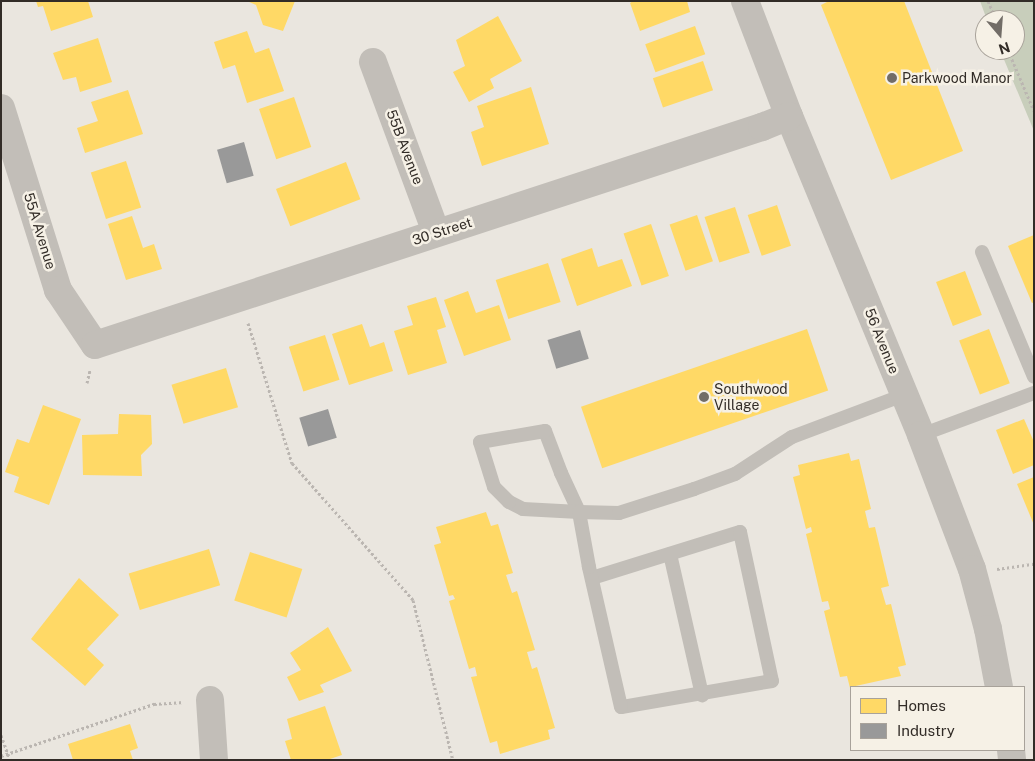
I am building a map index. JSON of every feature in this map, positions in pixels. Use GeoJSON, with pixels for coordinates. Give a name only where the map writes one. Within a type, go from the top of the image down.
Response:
{"type":"FeatureCollection","features":[{"type":"Feature","properties":{"kind":"street","name":"56 Avenue"},"geometry":{"type":"LineString","coordinates":[[745,1],[789,116],[921,435],[972,569],[988,629],[999,686]]}},
{"type":"Feature","properties":{"kind":"street","name":"55B Avenue"},"geometry":{"type":"LineString","coordinates":[[373,62],[436,232]]}},
{"type":"Feature","properties":{"kind":"street","name":"55A Avenue"},"geometry":{"type":"LineString","coordinates":[[1,108],[58,290],[95,345]]}},
{"type":"Feature","properties":{"kind":"street","name":"30 Street"},"geometry":{"type":"LineString","coordinates":[[95,345],[762,127],[789,116]]}},
{"type":"Feature","properties":{"kind":"street"},"geometry":{"type":"LineString","coordinates":[[210,700],[214,760]]}},
{"type":"Feature","properties":{"kind":"lane"},"geometry":{"type":"LineString","coordinates":[[982,252],[1034,377]]}},
{"type":"Feature","properties":{"kind":"lane"},"geometry":{"type":"LineString","coordinates":[[921,435],[1034,393]]}},
{"type":"Feature","properties":{"kind":"lane"},"geometry":{"type":"LineString","coordinates":[[592,578],[740,532],[772,681],[702,695],[621,707],[592,578],[579,512],[544,431],[480,442],[494,487],[510,502],[523,509],[579,512],[619,513],[735,474],[792,437],[904,395]]}},
{"type":"Feature","properties":{"kind":"lane"},"geometry":{"type":"LineString","coordinates":[[670,554],[702,695]]}},
{"type":"Feature","properties":{"kind":"path"},"geometry":{"type":"LineString","coordinates":[[1012,60],[1034,111]]}},
{"type":"Feature","properties":{"kind":"path"},"geometry":{"type":"LineString","coordinates":[[249,326],[292,463],[412,600],[453,760]]}},
{"type":"Feature","properties":{"kind":"path"},"geometry":{"type":"LineString","coordinates":[[1010,567],[1034,564]]}},
{"type":"Feature","properties":{"kind":"path"},"geometry":{"type":"LineString","coordinates":[[1,756],[154,704]]}},
{"type":"Feature","properties":{"kind":"path"},"geometry":{"type":"LineString","coordinates":[[1,735],[10,760]]}},
{"type":"Feature","properties":{"kind":"green space"},"geometry":{"type":"Polygon","coordinates":[[[980,1],[1034,1],[1034,131],[1004,60],[1025,60],[1025,10],[983,10],[980,1]]]}},
{"type":"Feature","properties":{"kind":"building: Homes"},"geometry":{"type":"Polygon","coordinates":[[[36,1],[88,1],[93,17],[51,31],[43,6],[38,7],[36,1]]]}},
{"type":"Feature","properties":{"kind":"building: Homes"},"geometry":{"type":"Polygon","coordinates":[[[247,1],[295,1],[283,31],[263,25],[256,5],[247,1]]]}},
{"type":"Feature","properties":{"kind":"building: Homes"},"geometry":{"type":"Polygon","coordinates":[[[633,1],[687,1],[690,12],[640,31],[630,3],[633,1]]]}},
{"type":"Feature","properties":{"kind":"building: Homes","name":"Parkwood Manor"},"geometry":{"type":"Polygon","coordinates":[[[829,1],[904,1],[963,151],[891,180],[821,5],[829,1]]]}},
{"type":"Feature","properties":{"kind":"building: Homes"},"geometry":{"type":"Polygon","coordinates":[[[498,16],[522,61],[490,79],[494,88],[469,102],[453,72],[465,66],[456,40],[498,16]]]}},
{"type":"Feature","properties":{"kind":"building: Homes"},"geometry":{"type":"Polygon","coordinates":[[[695,26],[705,54],[655,72],[645,44],[695,26]]]}},
{"type":"Feature","properties":{"kind":"building: Homes"},"geometry":{"type":"Polygon","coordinates":[[[247,31],[255,53],[269,48],[284,91],[247,103],[235,65],[223,69],[214,42],[247,31]]]}},
{"type":"Feature","properties":{"kind":"building: Homes"},"geometry":{"type":"Polygon","coordinates":[[[98,38],[112,82],[80,92],[76,77],[63,80],[53,53],[98,38]]]}},
{"type":"Feature","properties":{"kind":"building: Homes"},"geometry":{"type":"Polygon","coordinates":[[[703,61],[713,90],[663,108],[653,78],[703,61]]]}},
{"type":"Feature","properties":{"kind":"building: Homes"},"geometry":{"type":"Polygon","coordinates":[[[531,87],[549,144],[482,166],[471,132],[484,127],[477,106],[531,87]]]}},
{"type":"Feature","properties":{"kind":"building: Homes"},"geometry":{"type":"Polygon","coordinates":[[[128,90],[143,134],[85,153],[77,128],[98,121],[91,102],[128,90]]]}},
{"type":"Feature","properties":{"kind":"building: Homes"},"geometry":{"type":"Polygon","coordinates":[[[294,97],[311,147],[276,159],[259,109],[294,97]]]}},
{"type":"Feature","properties":{"kind":"building: Homes"},"geometry":{"type":"Polygon","coordinates":[[[126,161],[141,208],[106,219],[91,172],[126,161]]]}},
{"type":"Feature","properties":{"kind":"building: Homes"},"geometry":{"type":"Polygon","coordinates":[[[346,162],[360,199],[290,226],[276,189],[346,162]]]}},
{"type":"Feature","properties":{"kind":"building: Homes"},"geometry":{"type":"Polygon","coordinates":[[[777,205],[791,246],[762,256],[748,215],[777,205]]]}},
{"type":"Feature","properties":{"kind":"building: Homes"},"geometry":{"type":"Polygon","coordinates":[[[735,207],[750,253],[719,263],[705,217],[735,207]]]}},
{"type":"Feature","properties":{"kind":"building: Homes"},"geometry":{"type":"Polygon","coordinates":[[[697,215],[713,261],[686,271],[670,224],[697,215]]]}},
{"type":"Feature","properties":{"kind":"building: Homes"},"geometry":{"type":"Polygon","coordinates":[[[132,216],[143,248],[154,244],[162,269],[126,280],[108,224],[132,216]]]}},
{"type":"Feature","properties":{"kind":"building: Homes"},"geometry":{"type":"Polygon","coordinates":[[[651,224],[669,276],[641,285],[624,233],[651,224]]]}},
{"type":"Feature","properties":{"kind":"building: Homes"},"geometry":{"type":"Polygon","coordinates":[[[1034,235],[1034,302],[1032,303],[1008,246],[1034,235]]]}},
{"type":"Feature","properties":{"kind":"building: Homes"},"geometry":{"type":"Polygon","coordinates":[[[592,248],[598,267],[622,259],[632,286],[577,306],[561,259],[592,248]]]}},
{"type":"Feature","properties":{"kind":"building: Homes"},"geometry":{"type":"Polygon","coordinates":[[[548,263],[561,302],[508,319],[496,280],[548,263]]]}},
{"type":"Feature","properties":{"kind":"building: Homes"},"geometry":{"type":"Polygon","coordinates":[[[965,271],[982,315],[953,326],[936,282],[965,271]]]}},
{"type":"Feature","properties":{"kind":"building: Homes"},"geometry":{"type":"Polygon","coordinates":[[[468,291],[476,313],[499,305],[511,340],[464,356],[444,300],[468,291]]]}},
{"type":"Feature","properties":{"kind":"building: Homes"},"geometry":{"type":"Polygon","coordinates":[[[436,297],[446,327],[437,330],[447,363],[408,375],[394,331],[413,325],[407,306],[436,297]]]}},
{"type":"Feature","properties":{"kind":"building: Homes"},"geometry":{"type":"Polygon","coordinates":[[[362,324],[370,347],[384,342],[393,371],[349,385],[332,334],[362,324]]]}},
{"type":"Feature","properties":{"kind":"building: Homes","name":"Southwood Village"},"geometry":{"type":"Polygon","coordinates":[[[807,329],[828,390],[602,468],[581,407],[807,329]]]}},
{"type":"Feature","properties":{"kind":"building: Homes"},"geometry":{"type":"Polygon","coordinates":[[[989,329],[1010,383],[980,395],[959,340],[989,329]]]}},
{"type":"Feature","properties":{"kind":"building: Homes"},"geometry":{"type":"Polygon","coordinates":[[[325,335],[340,380],[303,391],[289,347],[325,335]]]}},
{"type":"Feature","properties":{"kind":"building: Homes"},"geometry":{"type":"Polygon","coordinates":[[[226,368],[238,407],[183,424],[171,385],[226,368]]]}},
{"type":"Feature","properties":{"kind":"building: Homes"},"geometry":{"type":"Polygon","coordinates":[[[43,405],[81,419],[49,505],[14,492],[19,477],[5,472],[17,439],[29,443],[43,405]]]}},
{"type":"Feature","properties":{"kind":"building: Homes"},"geometry":{"type":"Polygon","coordinates":[[[119,414],[151,415],[152,444],[141,455],[142,476],[83,475],[82,435],[118,434],[119,414]]]}},
{"type":"Feature","properties":{"kind":"building: Homes"},"geometry":{"type":"Polygon","coordinates":[[[1024,419],[1034,442],[1034,465],[1013,474],[996,430],[1024,419]]]}},
{"type":"Feature","properties":{"kind":"building: Homes"},"geometry":{"type":"Polygon","coordinates":[[[849,453],[851,461],[859,459],[871,509],[865,511],[869,528],[875,527],[889,586],[881,588],[886,605],[891,604],[906,665],[898,667],[901,676],[850,686],[850,688],[847,676],[840,677],[824,611],[830,609],[828,601],[822,602],[806,534],[812,532],[811,527],[806,529],[793,477],[800,475],[798,465],[849,453]]]}},
{"type":"Feature","properties":{"kind":"building: Homes"},"geometry":{"type":"Polygon","coordinates":[[[1034,477],[1034,525],[1017,484],[1034,477]]]}},
{"type":"Feature","properties":{"kind":"building: Homes"},"geometry":{"type":"Polygon","coordinates":[[[486,512],[491,526],[498,524],[513,573],[506,575],[512,593],[517,591],[535,650],[527,652],[532,669],[537,667],[555,728],[548,730],[550,739],[500,754],[497,741],[490,743],[471,677],[477,676],[475,667],[469,669],[449,601],[455,599],[453,595],[449,596],[434,545],[441,543],[436,527],[486,512]]]}},
{"type":"Feature","properties":{"kind":"building: Homes"},"geometry":{"type":"Polygon","coordinates":[[[209,549],[220,585],[140,610],[129,574],[209,549]]]}},
{"type":"Feature","properties":{"kind":"building: Homes"},"geometry":{"type":"Polygon","coordinates":[[[250,552],[302,569],[287,617],[234,601],[250,552]]]}},
{"type":"Feature","properties":{"kind":"building: Homes"},"geometry":{"type":"Polygon","coordinates":[[[79,578],[119,615],[87,649],[104,665],[85,686],[31,639],[79,578]]]}},
{"type":"Feature","properties":{"kind":"building: Homes"},"geometry":{"type":"Polygon","coordinates":[[[328,627],[352,671],[320,685],[324,692],[299,701],[287,677],[301,670],[290,653],[328,627]]]}},
{"type":"Feature","properties":{"kind":"building: Homes"},"geometry":{"type":"Polygon","coordinates":[[[325,706],[342,755],[327,760],[291,760],[285,741],[292,739],[287,719],[325,706]]]}},
{"type":"Feature","properties":{"kind":"building: Homes"},"geometry":{"type":"Polygon","coordinates":[[[130,724],[138,748],[130,751],[133,760],[73,760],[68,744],[130,724]]]}},
{"type":"Feature","properties":{"kind":"building: Industry"},"geometry":{"type":"Polygon","coordinates":[[[244,142],[254,176],[227,183],[217,150],[244,142]]]}},
{"type":"Feature","properties":{"kind":"building: Industry"},"geometry":{"type":"Polygon","coordinates":[[[580,330],[589,359],[556,369],[547,340],[580,330]]]}},
{"type":"Feature","properties":{"kind":"building: Industry"},"geometry":{"type":"Polygon","coordinates":[[[328,409],[337,438],[308,446],[299,418],[328,409]]]}},
{"type":"Feature","properties":{"kind":"place","name":"Parkwood Manor"},"geometry":{"type":"Point","coordinates":[892,78]}},
{"type":"Feature","properties":{"kind":"place","name":"Southwood Village"},"geometry":{"type":"Point","coordinates":[704,397]}}]}
